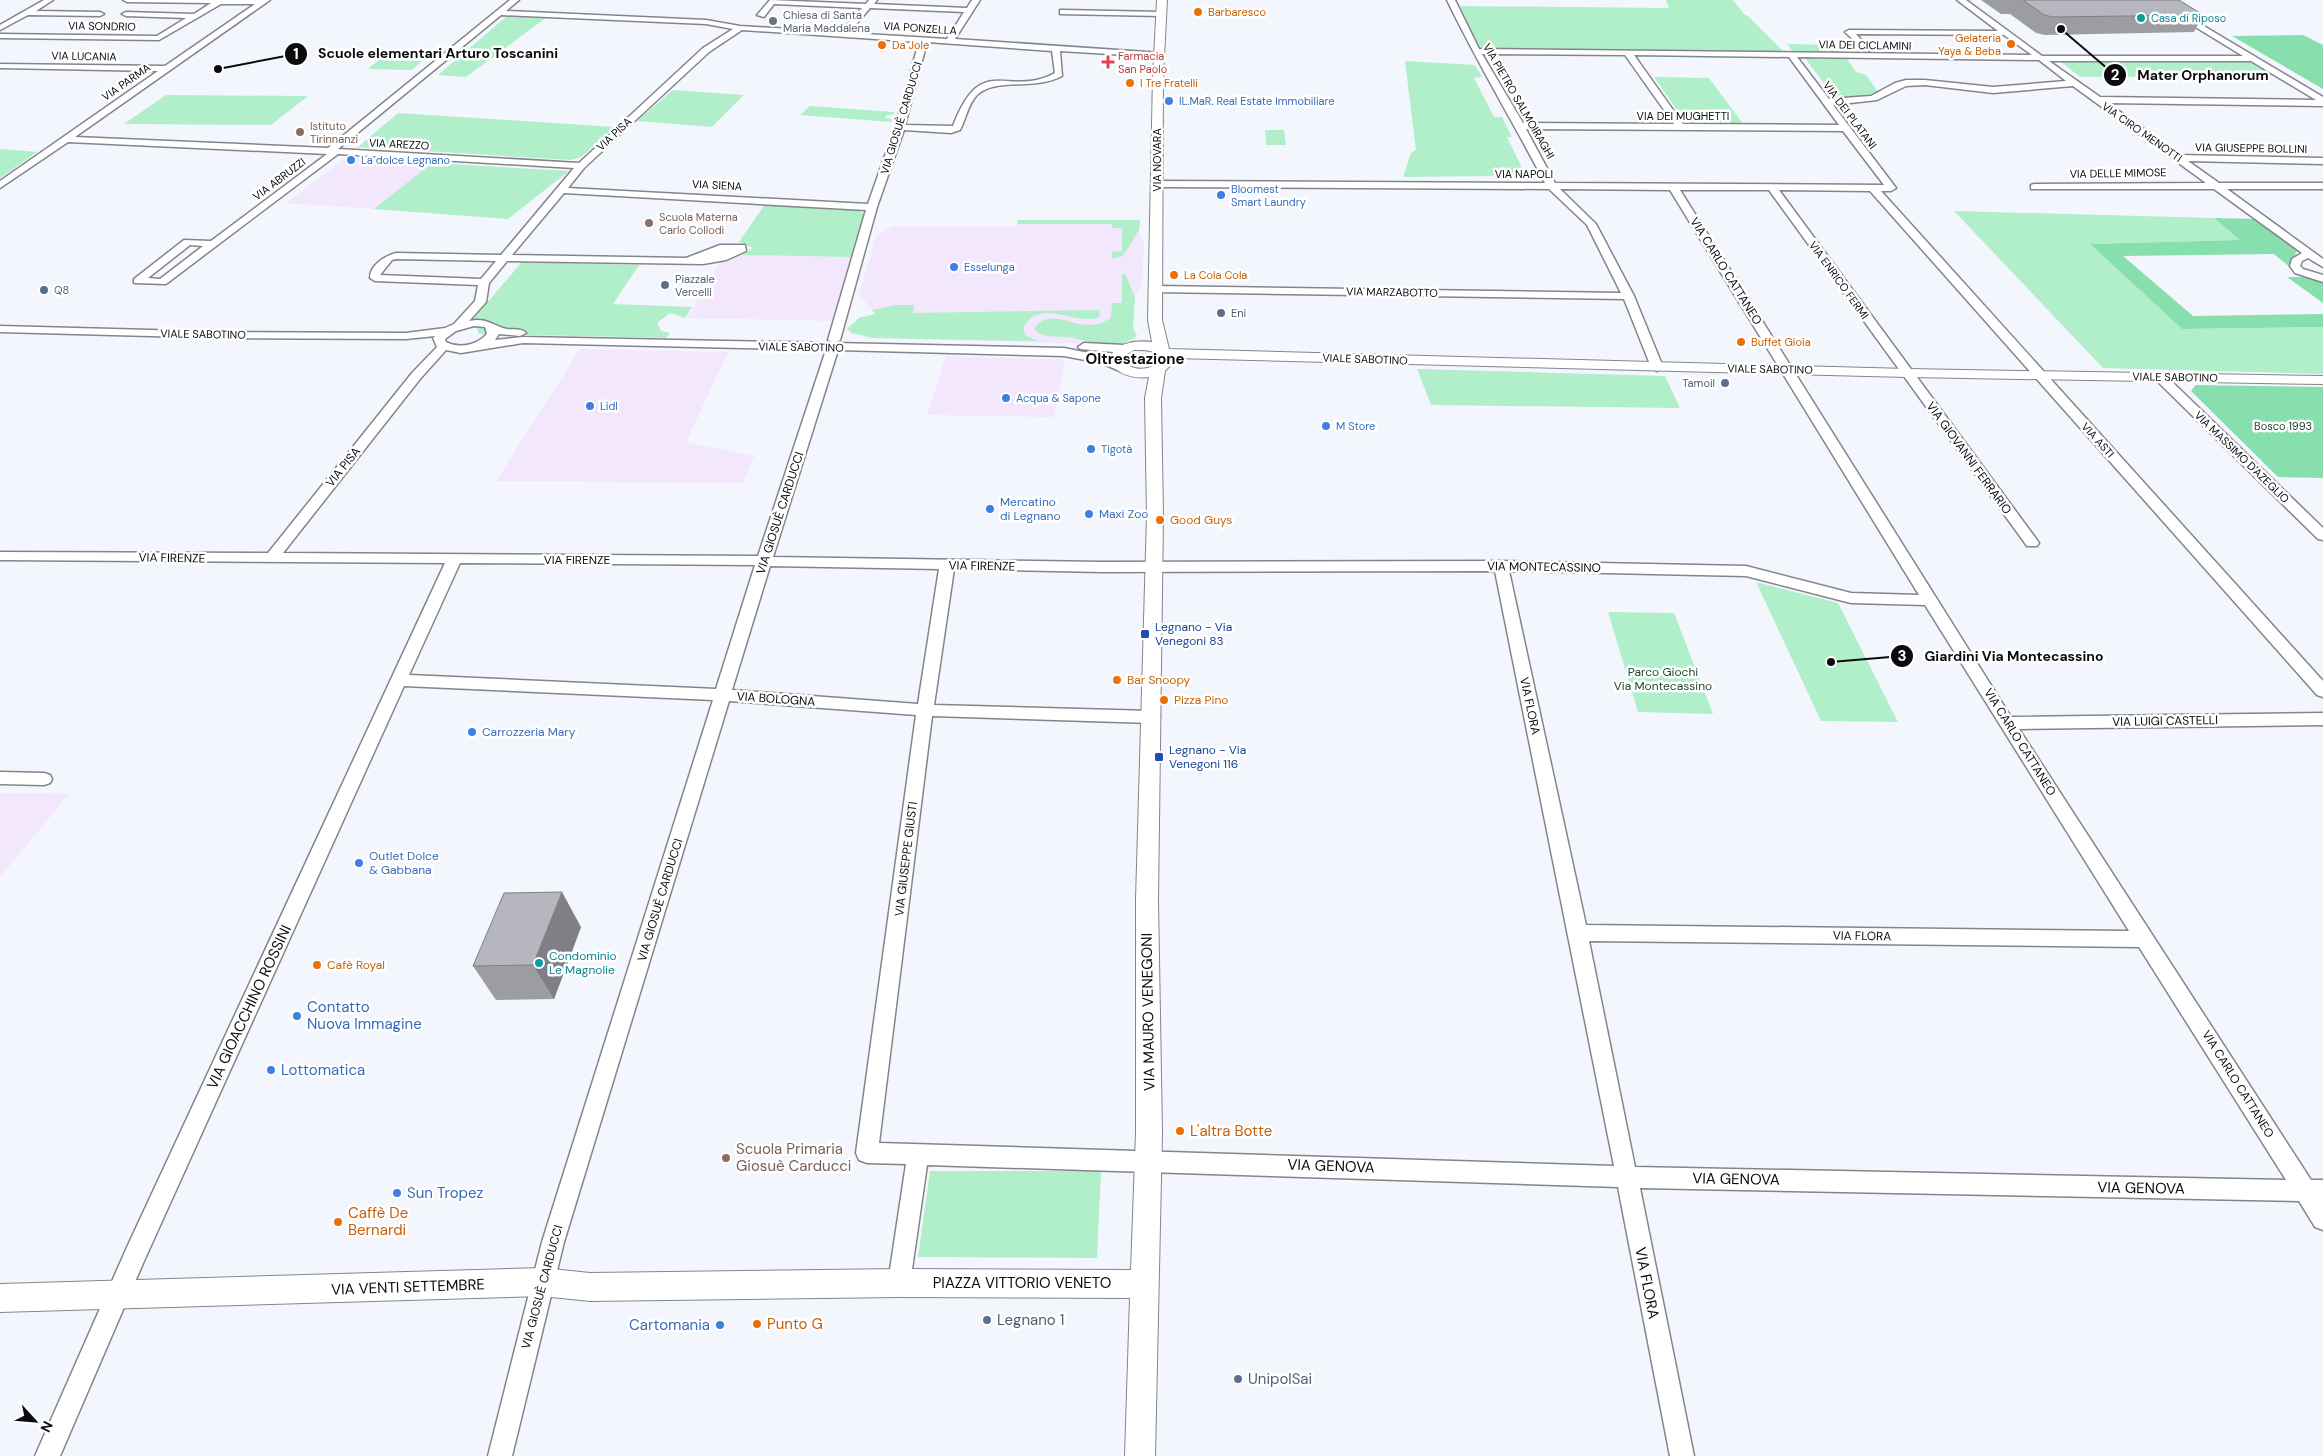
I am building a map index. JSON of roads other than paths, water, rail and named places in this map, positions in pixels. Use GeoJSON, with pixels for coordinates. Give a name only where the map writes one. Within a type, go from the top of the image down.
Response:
{"type":"FeatureCollection","features":[{"type":"Feature","properties":{"kind":"street"},"geometry":{"type":"LineString","coordinates":[[0,28],[49,0]]}},
{"type":"Feature","properties":{"kind":"street"},"geometry":{"type":"LineString","coordinates":[[127,0],[264,1]]}},
{"type":"Feature","properties":{"kind":"street","name":"VIA ABRUZZI"},"geometry":{"type":"LineString","coordinates":[[214,244],[188,242],[138,281],[162,282],[214,244],[333,154],[330,151],[515,0]]}},
{"type":"Feature","properties":{"kind":"street"},"geometry":{"type":"LineString","coordinates":[[949,42],[976,0]]}},
{"type":"Feature","properties":{"kind":"street","name":"VIA NOVARA"},"geometry":{"type":"LineString","coordinates":[[1154,567],[1153,398],[1162,359],[1155,320],[1155,289],[1159,55],[1162,0]]}},
{"type":"Feature","properties":{"kind":"street","name":"VIA PIETRO SALMOIRAGHI"},"geometry":{"type":"LineString","coordinates":[[1451,0],[1476,51],[1520,126],[1552,186],[1591,224],[1628,296],[1657,367]]}},
{"type":"Feature","properties":{"kind":"street","name":"VIA CIRO MENOTTI"},"geometry":{"type":"LineString","coordinates":[[1961,0],[2323,264]]}},
{"type":"Feature","properties":{"kind":"street"},"geometry":{"type":"LineString","coordinates":[[2156,0],[2323,102]]}},
{"type":"Feature","properties":{"kind":"street","name":"VIA SONDRIO"},"geometry":{"type":"LineString","coordinates":[[0,36],[159,38],[220,1]]}},
{"type":"Feature","properties":{"kind":"street","name":"VIA PARMA"},"geometry":{"type":"LineString","coordinates":[[0,185],[264,1]]}},
{"type":"Feature","properties":{"kind":"street"},"geometry":{"type":"LineString","coordinates":[[761,15],[773,1],[871,3],[971,10]]}},
{"type":"Feature","properties":{"kind":"street"},"geometry":{"type":"LineString","coordinates":[[844,34],[871,3]]}},
{"type":"Feature","properties":{"kind":"street"},"geometry":{"type":"LineString","coordinates":[[1063,12],[1161,14]]}},
{"type":"Feature","properties":{"kind":"street","name":"VIA SONDRIO"},"geometry":{"type":"LineString","coordinates":[[26,13],[100,14]]}},
{"type":"Feature","properties":{"kind":"street","name":"VIA PONZELLA"},"geometry":{"type":"LineString","coordinates":[[500,13],[706,22],[740,28],[1159,55]]}},
{"type":"Feature","properties":{"kind":"street","name":"VIA SONDRIO"},"geometry":{"type":"LineString","coordinates":[[126,14],[196,16]]}},
{"type":"Feature","properties":{"kind":"street","name":"VIA PISA"},"geometry":{"type":"LineString","coordinates":[[480,302],[484,282],[581,166],[706,50],[740,28]]}},
{"type":"Feature","properties":{"kind":"street","name":"VIA DEI CICLAMINI"},"geometry":{"type":"LineString","coordinates":[[1866,50],[1849,32],[2006,33]]}},
{"type":"Feature","properties":{"kind":"street","name":"VIA GIOSUÈ CARDUCCI"},"geometry":{"type":"LineString","coordinates":[[500,1456],[553,1242],[764,561],[796,468],[872,207],[900,127],[924,40]]}},
{"type":"Feature","properties":{"kind":"street"},"geometry":{"type":"LineString","coordinates":[[900,127],[943,130],[957,128],[974,94],[982,88],[999,84],[1040,83],[1052,80],[1059,74],[1056,49]]}},
{"type":"Feature","properties":{"kind":"street","name":"VIA DEI CICLAMINI"},"geometry":{"type":"LineString","coordinates":[[1476,51],[2254,59]]}},
{"type":"Feature","properties":{"kind":"street"},"geometry":{"type":"LineString","coordinates":[[1627,52],[1680,127]]}},
{"type":"Feature","properties":{"kind":"street","name":"VIA DEI PLATANI"},"geometry":{"type":"LineString","coordinates":[[1791,55],[1891,188]]}},
{"type":"Feature","properties":{"kind":"street","name":"VIA LUCANIA"},"geometry":{"type":"LineString","coordinates":[[0,66],[167,69]]}},
{"type":"Feature","properties":{"kind":"street"},"geometry":{"type":"LineString","coordinates":[[1826,102],[1844,103],[1879,96],[1895,85],[1919,82],[1978,90],[2008,90],[2033,85],[2073,83]]}},
{"type":"Feature","properties":{"kind":"street"},"geometry":{"type":"LineString","coordinates":[[2097,100],[2323,102]]}},
{"type":"Feature","properties":{"kind":"street","name":"VIA DEI MUGHETTI"},"geometry":{"type":"LineString","coordinates":[[1520,126],[1846,128]]}},
{"type":"Feature","properties":{"kind":"street","name":"VIA AREZZO"},"geometry":{"type":"LineString","coordinates":[[65,139],[330,151],[581,166]]}},
{"type":"Feature","properties":{"kind":"street","name":"VIA GIUSEPPE BOLLINI"},"geometry":{"type":"LineString","coordinates":[[2178,158],[2323,161]]}},
{"type":"Feature","properties":{"kind":"street","name":"VIA NAPOLI"},"geometry":{"type":"LineString","coordinates":[[1157,184],[1891,188]]}},
{"type":"Feature","properties":{"kind":"street","name":"VIA CARLO CATTANEO"},"geometry":{"type":"LineString","coordinates":[[1673,186],[2007,723],[2146,939],[2314,1191],[2323,1219]]}},
{"type":"Feature","properties":{"kind":"street","name":"VIA DELLE MIMOSE"},"geometry":{"type":"LineString","coordinates":[[2034,187],[2323,186]]}},
{"type":"Feature","properties":{"kind":"street","name":"VIA ENRICO FERMI"},"geometry":{"type":"LineString","coordinates":[[1772,188],[1907,373]]}},
{"type":"Feature","properties":{"kind":"street","name":"VIA ASTI"},"geometry":{"type":"LineString","coordinates":[[1873,188],[2323,691]]}},
{"type":"Feature","properties":{"kind":"street","name":"VIA SIENA"},"geometry":{"type":"LineString","coordinates":[[560,190],[872,207]]}},
{"type":"Feature","properties":{"kind":"street"},"geometry":{"type":"LineString","coordinates":[[2309,254],[2297,259],[2295,266],[2299,271],[2323,279]]}},
{"type":"Feature","properties":{"kind":"street"},"geometry":{"type":"LineString","coordinates":[[484,282],[375,278],[375,273],[388,258],[396,256],[687,260]]}},
{"type":"Feature","properties":{"kind":"street","name":"VIA MARZABOTTO"},"geometry":{"type":"LineString","coordinates":[[1155,289],[1628,296]]}},
{"type":"Feature","properties":{"kind":"street"},"geometry":{"type":"LineString","coordinates":[[453,328],[480,302],[494,332],[490,338],[473,347]]}},
{"type":"Feature","properties":{"kind":"street"},"geometry":{"type":"LineString","coordinates":[[1153,398],[1139,380],[1116,361],[1119,353],[1129,348],[1155,320]]}},
{"type":"Feature","properties":{"kind":"street","name":"VIALE SABOTINO"},"geometry":{"type":"LineString","coordinates":[[0,329],[226,335],[406,336],[474,323],[491,326],[504,332],[530,334],[1064,352],[1104,360],[1125,370]]}},
{"type":"Feature","properties":{"kind":"street","name":"VIA PISA"},"geometry":{"type":"LineString","coordinates":[[271,559],[442,344],[439,338],[453,328]]}},
{"type":"Feature","properties":{"kind":"street","name":"VIALE SABOTINO"},"geometry":{"type":"LineString","coordinates":[[406,336],[458,349],[522,340],[833,344],[1059,344],[1129,348]]}},
{"type":"Feature","properties":{"kind":"street"},"geometry":{"type":"LineString","coordinates":[[1125,370],[1144,373],[1162,359],[1148,346],[1129,348]]}},
{"type":"Feature","properties":{"kind":"street","name":"VIA PISA"},"geometry":{"type":"LineString","coordinates":[[416,376],[473,347]]}},
{"type":"Feature","properties":{"kind":"street","name":"VIALE SABOTINO"},"geometry":{"type":"LineString","coordinates":[[1162,359],[1217,355],[1907,373],[2323,380]]}},
{"type":"Feature","properties":{"kind":"street","name":"VIA GIOVANNI FERRARIO"},"geometry":{"type":"LineString","coordinates":[[1907,373],[2032,543]]}},
{"type":"Feature","properties":{"kind":"street","name":"VIA MASSIMO D'AZEGLIO"},"geometry":{"type":"LineString","coordinates":[[2160,377],[2317,526],[2323,536]]}},
{"type":"Feature","properties":{"kind":"street","name":"VIA FIRENZE"},"geometry":{"type":"LineString","coordinates":[[0,556],[764,561],[1154,567]]}},
{"type":"Feature","properties":{"kind":"street","name":"VIA GIOACCHINO ROSSINI"},"geometry":{"type":"LineString","coordinates":[[47,1456],[117,1296],[454,560]]}},
{"type":"Feature","properties":{"kind":"street","name":"VIA GIUSEPPE GIUSTI"},"geometry":{"type":"LineString","coordinates":[[867,1153],[925,710],[947,565]]}},
{"type":"Feature","properties":{"kind":"street","name":"VIA MONTECASSINO"},"geometry":{"type":"LineString","coordinates":[[1154,567],[1501,566],[1746,570],[1852,598],[1930,600]]}},
{"type":"Feature","properties":{"kind":"street","name":"VIA FLORA"},"geometry":{"type":"LineString","coordinates":[[1501,566],[1578,933],[1682,1456]]}},
{"type":"Feature","properties":{"kind":"street","name":"VIA MAURO VENEGONI"},"geometry":{"type":"LineString","coordinates":[[1140,1456],[1148,1160],[1147,900],[1154,567]]}},
{"type":"Feature","properties":{"kind":"street","name":"VIA BOLOGNA"},"geometry":{"type":"LineString","coordinates":[[399,680],[724,695],[925,710],[1152,718]]}},
{"type":"Feature","properties":{"kind":"street","name":"VIA LUIGI CASTELLI"},"geometry":{"type":"LineString","coordinates":[[2007,723],[2323,719]]}},
{"type":"Feature","properties":{"kind":"street"},"geometry":{"type":"LineString","coordinates":[[0,778],[44,779]]}},
{"type":"Feature","properties":{"kind":"street","name":"VIA FLORA"},"geometry":{"type":"LineString","coordinates":[[1578,933],[2146,939]]}},
{"type":"Feature","properties":{"kind":"street"},"geometry":{"type":"LineString","coordinates":[[867,1153],[1148,1160]]}},
{"type":"Feature","properties":{"kind":"street"},"geometry":{"type":"LineString","coordinates":[[899,1283],[918,1154]]}},
{"type":"Feature","properties":{"kind":"street","name":"VIA GENOVA"},"geometry":{"type":"LineString","coordinates":[[1148,1160],[1626,1177],[2314,1191]]}},
{"type":"Feature","properties":{"kind":"street","name":"VIA VENTI SETTEMBRE"},"geometry":{"type":"LineString","coordinates":[[0,1298],[542,1282],[590,1287],[815,1285]]}},
{"type":"Feature","properties":{"kind":"street","name":"PIAZZA VITTORIO VENETO"},"geometry":{"type":"LineString","coordinates":[[815,1285],[899,1283],[1144,1284]]}},
{"type":"Feature","properties":{"kind":"place","name":"Barbaresco"},"geometry":{"type":"Point","coordinates":[1198,12]}},
{"type":"Feature","properties":{"kind":"place","name":"Casa di Riposo"},"geometry":{"type":"Point","coordinates":[2141,18]}},
{"type":"Feature","properties":{"kind":"place","name":"Chiesa di Santa Maria Maddalena"},"geometry":{"type":"Point","coordinates":[773,21]}},
{"type":"Feature","properties":{"kind":"place","name":"Mater Orphanorum"},"geometry":{"type":"Point","coordinates":[2061,29]}},
{"type":"Feature","properties":{"kind":"place","name":"Gelateria Yaya & Beba"},"geometry":{"type":"Point","coordinates":[2011,44]}},
{"type":"Feature","properties":{"kind":"place","name":"Da Jole"},"geometry":{"type":"Point","coordinates":[882,45]}},
{"type":"Feature","properties":{"kind":"place","name":"Farmacia San Paolo"},"geometry":{"type":"Point","coordinates":[1108,62]}},
{"type":"Feature","properties":{"kind":"place","name":"Scuole elementari Arturo Toscanini"},"geometry":{"type":"Point","coordinates":[218,69]}},
{"type":"Feature","properties":{"kind":"place","name":"I Tre Fratelli"},"geometry":{"type":"Point","coordinates":[1130,83]}},
{"type":"Feature","properties":{"kind":"place","name":"IL.MaR. Real Estate Immobiliare"},"geometry":{"type":"Point","coordinates":[1169,101]}},
{"type":"Feature","properties":{"kind":"place","name":"Istituto Tirinnanzi"},"geometry":{"type":"Point","coordinates":[300,132]}},
{"type":"Feature","properties":{"kind":"place","name":"La dolce Legnano"},"geometry":{"type":"Point","coordinates":[351,160]}},
{"type":"Feature","properties":{"kind":"place","name":"Bloomest Smart Laundry"},"geometry":{"type":"Point","coordinates":[1221,195]}},
{"type":"Feature","properties":{"kind":"place","name":"Scuola Materna Carlo Collodi"},"geometry":{"type":"Point","coordinates":[649,223]}},
{"type":"Feature","properties":{"kind":"place","name":"Esselunga"},"geometry":{"type":"Point","coordinates":[954,267]}},
{"type":"Feature","properties":{"kind":"place","name":"La Cola Cola"},"geometry":{"type":"Point","coordinates":[1174,275]}},
{"type":"Feature","properties":{"kind":"place","name":"Piazzale Vercelli"},"geometry":{"type":"Point","coordinates":[665,285]}},
{"type":"Feature","properties":{"kind":"place","name":"Q8"},"geometry":{"type":"Point","coordinates":[44,290]}},
{"type":"Feature","properties":{"kind":"place","name":"Eni"},"geometry":{"type":"Point","coordinates":[1221,313]}},
{"type":"Feature","properties":{"kind":"place","name":"Buffet Gioia"},"geometry":{"type":"Point","coordinates":[1741,342]}},
{"type":"Feature","properties":{"kind":"place","name":"Tamoil"},"geometry":{"type":"Point","coordinates":[1725,383]}},
{"type":"Feature","properties":{"kind":"place","name":"Acqua & Sapone"},"geometry":{"type":"Point","coordinates":[1006,398]}},
{"type":"Feature","properties":{"kind":"place","name":"Lidl"},"geometry":{"type":"Point","coordinates":[590,406]}},
{"type":"Feature","properties":{"kind":"place","name":"M Store"},"geometry":{"type":"Point","coordinates":[1326,426]}},
{"type":"Feature","properties":{"kind":"place","name":"Tigotà"},"geometry":{"type":"Point","coordinates":[1091,449]}},
{"type":"Feature","properties":{"kind":"place","name":"Mercatino di Legnano"},"geometry":{"type":"Point","coordinates":[990,509]}},
{"type":"Feature","properties":{"kind":"place","name":"Maxi Zoo"},"geometry":{"type":"Point","coordinates":[1089,514]}},
{"type":"Feature","properties":{"kind":"place","name":"Good Guys"},"geometry":{"type":"Point","coordinates":[1160,520]}},
{"type":"Feature","properties":{"kind":"place","name":"Legnano - Via Venegoni 83"},"geometry":{"type":"Point","coordinates":[1145,634]}},
{"type":"Feature","properties":{"kind":"place","name":"Giardini Via Montecassino"},"geometry":{"type":"Point","coordinates":[1831,662]}},
{"type":"Feature","properties":{"kind":"place","name":"Bar Snoopy"},"geometry":{"type":"Point","coordinates":[1117,680]}},
{"type":"Feature","properties":{"kind":"place","name":"Pizza Pino"},"geometry":{"type":"Point","coordinates":[1164,700]}},
{"type":"Feature","properties":{"kind":"place","name":"Carrozzeria Mary"},"geometry":{"type":"Point","coordinates":[472,732]}},
{"type":"Feature","properties":{"kind":"place","name":"Legnano - Via Venegoni 116"},"geometry":{"type":"Point","coordinates":[1159,757]}},
{"type":"Feature","properties":{"kind":"place","name":"Outlet Dolce & Gabbana"},"geometry":{"type":"Point","coordinates":[359,863]}},
{"type":"Feature","properties":{"kind":"place","name":"Condominio Le Magnolie"},"geometry":{"type":"Point","coordinates":[539,963]}},
{"type":"Feature","properties":{"kind":"place","name":"Cafè Royal"},"geometry":{"type":"Point","coordinates":[317,965]}},
{"type":"Feature","properties":{"kind":"place","name":"Contatto Nuova Immagine"},"geometry":{"type":"Point","coordinates":[297,1016]}},
{"type":"Feature","properties":{"kind":"place","name":"Lottomatica"},"geometry":{"type":"Point","coordinates":[271,1070]}},
{"type":"Feature","properties":{"kind":"place","name":"L'altra Botte"},"geometry":{"type":"Point","coordinates":[1180,1131]}},
{"type":"Feature","properties":{"kind":"place","name":"Scuola Primaria Giosuè Carducci"},"geometry":{"type":"Point","coordinates":[726,1158]}},
{"type":"Feature","properties":{"kind":"place","name":"Sun Tropez"},"geometry":{"type":"Point","coordinates":[397,1193]}},
{"type":"Feature","properties":{"kind":"place","name":"Caffè De Bernardi"},"geometry":{"type":"Point","coordinates":[338,1222]}},
{"type":"Feature","properties":{"kind":"place","name":"Legnano 1"},"geometry":{"type":"Point","coordinates":[987,1320]}},
{"type":"Feature","properties":{"kind":"place","name":"Punto G"},"geometry":{"type":"Point","coordinates":[757,1324]}},
{"type":"Feature","properties":{"kind":"place","name":"Cartomania"},"geometry":{"type":"Point","coordinates":[720,1325]}},
{"type":"Feature","properties":{"kind":"place","name":"UnipolSai"},"geometry":{"type":"Point","coordinates":[1238,1379]}},
{"type":"Feature","properties":{"kind":"district","name":"Oltrestazione"},"geometry":{"type":"Point","coordinates":[1135,359]}},
{"type":"Feature","properties":{"kind":"park label","name":"Bosco 1993"},"geometry":{"type":"Point","coordinates":[2283,426]}},
{"type":"Feature","properties":{"kind":"park label","name":"Parco Giochi Via Montecassino"},"geometry":{"type":"Point","coordinates":[1663,679]}}]}
